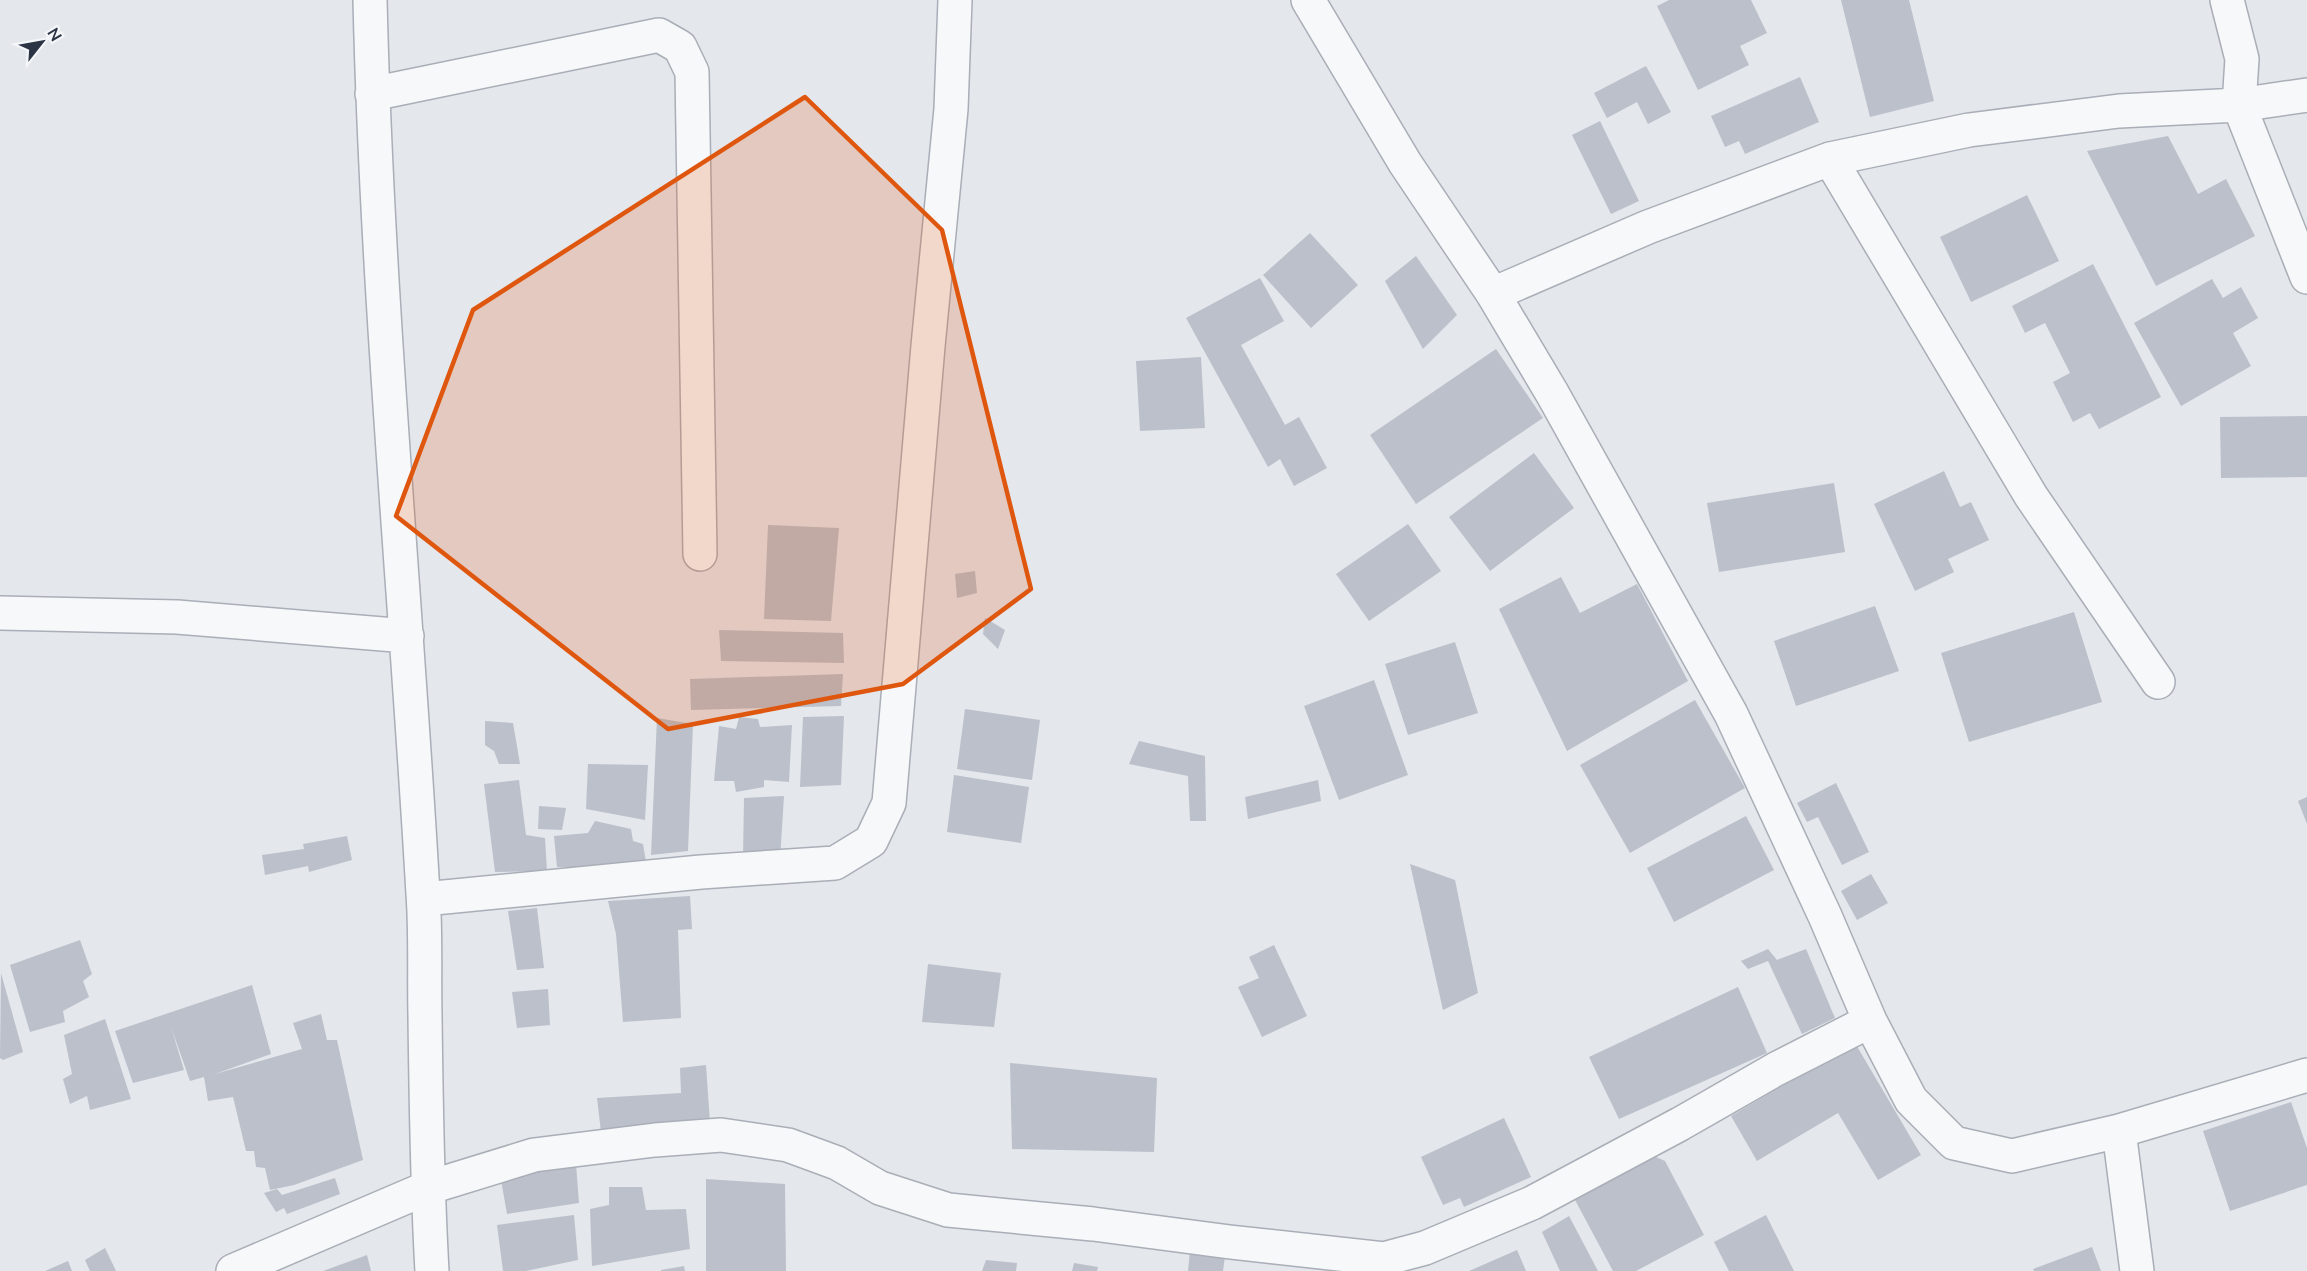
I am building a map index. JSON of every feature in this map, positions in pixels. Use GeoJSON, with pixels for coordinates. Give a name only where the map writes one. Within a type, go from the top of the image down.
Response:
{"type":"FeatureCollection","features":[{"type":"Feature","properties":{"kind":"street"},"geometry":{"type":"LineString","coordinates":[[370,0],[372,94],[388,384],[424,899],[427,1188],[432,1271]]}},
{"type":"Feature","properties":{"kind":"street"},"geometry":{"type":"LineString","coordinates":[[424,899],[701,872],[835,863],[871,841],[889,803],[924,381],[951,109],[955,0]]}},
{"type":"Feature","properties":{"kind":"street"},"geometry":{"type":"LineString","coordinates":[[1308,0],[1405,163],[1493,294],[1637,543],[1731,714],[1825,916],[1870,1021],[1911,1100],[1953,1143],[2012,1156],[2119,1131],[2307,1075]]}},
{"type":"Feature","properties":{"kind":"street"},"geometry":{"type":"LineString","coordinates":[[2227,0],[2242,59],[2239,105],[2307,277]]}},
{"type":"Feature","properties":{"kind":"street"},"geometry":{"type":"LineString","coordinates":[[372,94],[659,35],[680,47],[692,72],[700,554]]}},
{"type":"Feature","properties":{"kind":"street"},"geometry":{"type":"LineString","coordinates":[[1493,294],[1648,227],[1830,159],[1970,130],[2119,111],[2239,105],[2307,95]]}},
{"type":"Feature","properties":{"kind":"street"},"geometry":{"type":"LineString","coordinates":[[1830,159],[2031,496],[2158,682]]}},
{"type":"Feature","properties":{"kind":"street"},"geometry":{"type":"LineString","coordinates":[[0,613],[177,617],[407,636]]}},
{"type":"Feature","properties":{"kind":"street"},"geometry":{"type":"LineString","coordinates":[[233,1271],[427,1188],[534,1155],[655,1140],[721,1135],[788,1144],[837,1163],[880,1188],[948,1210],[1093,1224],[1384,1259],[1425,1248],[1532,1203],[1680,1124],[1776,1069],[1870,1021]]}},
{"type":"Feature","properties":{"kind":"street"},"geometry":{"type":"LineString","coordinates":[[2119,1131],[2137,1271]]}},
{"type":"Feature","properties":{"kind":"highlighted area"},"geometry":{"type":"Polygon","coordinates":[[[805,97],[942,230],[1031,589],[903,684],[668,729],[396,516],[473,310],[805,97]]]}},
{"type":"Feature","properties":{"kind":"building"},"geometry":{"type":"Polygon","coordinates":[[[1669,0],[1751,0],[1767,33],[1740,46],[1749,65],[1698,90],[1657,6],[1669,0]]]}},
{"type":"Feature","properties":{"kind":"building"},"geometry":{"type":"Polygon","coordinates":[[[1841,0],[1909,0],[1934,101],[1870,117],[1841,0]]]}},
{"type":"Feature","properties":{"kind":"building"},"geometry":{"type":"Polygon","coordinates":[[[1646,66],[1671,112],[1648,124],[1637,102],[1607,118],[1594,93],[1646,66]]]}},
{"type":"Feature","properties":{"kind":"building"},"geometry":{"type":"Polygon","coordinates":[[[1800,77],[1819,122],[1745,154],[1739,141],[1725,147],[1711,116],[1800,77]]]}},
{"type":"Feature","properties":{"kind":"building"},"geometry":{"type":"Polygon","coordinates":[[[1600,121],[1639,201],[1611,214],[1572,135],[1600,121]]]}},
{"type":"Feature","properties":{"kind":"building"},"geometry":{"type":"Polygon","coordinates":[[[2168,136],[2198,194],[2226,179],[2255,236],[2156,286],[2087,151],[2168,136]]]}},
{"type":"Feature","properties":{"kind":"building"},"geometry":{"type":"Polygon","coordinates":[[[2027,195],[2059,261],[1971,302],[1940,237],[2027,195]]]}},
{"type":"Feature","properties":{"kind":"building"},"geometry":{"type":"Polygon","coordinates":[[[1310,233],[1358,285],[1311,328],[1263,275],[1310,233]]]}},
{"type":"Feature","properties":{"kind":"building"},"geometry":{"type":"Polygon","coordinates":[[[1416,256],[1457,315],[1423,349],[1385,281],[1416,256]]]}},
{"type":"Feature","properties":{"kind":"building"},"geometry":{"type":"Polygon","coordinates":[[[2093,264],[2161,397],[2099,429],[2090,413],[2073,422],[2053,382],[2070,373],[2045,323],[2025,333],[2012,306],[2093,264]]]}},
{"type":"Feature","properties":{"kind":"building"},"geometry":{"type":"Polygon","coordinates":[[[1260,278],[1284,321],[1241,345],[1285,425],[1299,417],[1327,468],[1294,486],[1280,459],[1268,467],[1186,318],[1260,278]]]}},
{"type":"Feature","properties":{"kind":"building"},"geometry":{"type":"Polygon","coordinates":[[[2212,279],[2223,298],[2241,287],[2258,318],[2233,333],[2251,366],[2181,406],[2134,323],[2212,279]]]}},
{"type":"Feature","properties":{"kind":"building"},"geometry":{"type":"Polygon","coordinates":[[[1496,349],[1543,418],[1416,504],[1370,435],[1496,349]]]}},
{"type":"Feature","properties":{"kind":"building"},"geometry":{"type":"Polygon","coordinates":[[[1201,357],[1205,428],[1140,431],[1136,361],[1201,357]]]}},
{"type":"Feature","properties":{"kind":"building"},"geometry":{"type":"Polygon","coordinates":[[[2307,416],[2307,477],[2221,478],[2220,417],[2307,416]]]}},
{"type":"Feature","properties":{"kind":"building"},"geometry":{"type":"Polygon","coordinates":[[[1534,453],[1574,508],[1490,571],[1449,517],[1534,453]]]}},
{"type":"Feature","properties":{"kind":"building"},"geometry":{"type":"Polygon","coordinates":[[[1944,471],[1960,507],[1971,502],[1989,540],[1948,559],[1954,572],[1915,591],[1874,504],[1944,471]]]}},
{"type":"Feature","properties":{"kind":"building"},"geometry":{"type":"Polygon","coordinates":[[[1834,483],[1845,552],[1719,572],[1707,503],[1834,483]]]}},
{"type":"Feature","properties":{"kind":"building"},"geometry":{"type":"Polygon","coordinates":[[[1408,524],[1441,571],[1369,621],[1336,574],[1408,524]]]}},
{"type":"Feature","properties":{"kind":"building"},"geometry":{"type":"Polygon","coordinates":[[[768,525],[839,528],[831,621],[764,619],[768,525]]]}},
{"type":"Feature","properties":{"kind":"building"},"geometry":{"type":"Polygon","coordinates":[[[975,571],[977,593],[957,598],[955,574],[975,571]]]}},
{"type":"Feature","properties":{"kind":"building"},"geometry":{"type":"Polygon","coordinates":[[[1561,577],[1580,613],[1637,584],[1688,681],[1567,751],[1499,609],[1561,577]]]}},
{"type":"Feature","properties":{"kind":"building"},"geometry":{"type":"Polygon","coordinates":[[[1875,606],[1899,671],[1796,706],[1774,641],[1875,606]]]}},
{"type":"Feature","properties":{"kind":"building"},"geometry":{"type":"Polygon","coordinates":[[[2074,612],[2102,702],[1969,742],[1941,653],[2074,612]]]}},
{"type":"Feature","properties":{"kind":"building"},"geometry":{"type":"Polygon","coordinates":[[[985,618],[1005,630],[998,649],[983,634],[985,618]]]}},
{"type":"Feature","properties":{"kind":"building"},"geometry":{"type":"Polygon","coordinates":[[[719,630],[843,633],[844,663],[721,661],[719,630]]]}},
{"type":"Feature","properties":{"kind":"building"},"geometry":{"type":"Polygon","coordinates":[[[1455,642],[1478,713],[1408,735],[1385,664],[1455,642]]]}},
{"type":"Feature","properties":{"kind":"building"},"geometry":{"type":"Polygon","coordinates":[[[843,674],[841,706],[691,710],[690,679],[843,674]]]}},
{"type":"Feature","properties":{"kind":"building"},"geometry":{"type":"Polygon","coordinates":[[[1374,680],[1408,775],[1339,800],[1304,706],[1374,680]]]}},
{"type":"Feature","properties":{"kind":"building"},"geometry":{"type":"Polygon","coordinates":[[[1695,700],[1745,788],[1630,853],[1580,765],[1695,700]]]}},
{"type":"Feature","properties":{"kind":"building"},"geometry":{"type":"Polygon","coordinates":[[[965,709],[1040,720],[1032,780],[957,769],[965,709]]]}},
{"type":"Feature","properties":{"kind":"building"},"geometry":{"type":"Polygon","coordinates":[[[844,716],[841,785],[800,787],[803,717],[844,716]]]}},
{"type":"Feature","properties":{"kind":"building"},"geometry":{"type":"Polygon","coordinates":[[[739,717],[758,719],[760,727],[792,725],[789,782],[764,780],[764,787],[736,792],[734,781],[714,781],[719,726],[736,729],[739,717]]]}},
{"type":"Feature","properties":{"kind":"building"},"geometry":{"type":"Polygon","coordinates":[[[657,718],[693,724],[688,851],[651,855],[657,718]]]}},
{"type":"Feature","properties":{"kind":"building"},"geometry":{"type":"Polygon","coordinates":[[[485,721],[513,723],[520,764],[499,764],[494,751],[485,745],[485,721]]]}},
{"type":"Feature","properties":{"kind":"building"},"geometry":{"type":"Polygon","coordinates":[[[1139,741],[1205,756],[1206,821],[1190,821],[1188,776],[1129,764],[1139,741]]]}},
{"type":"Feature","properties":{"kind":"building"},"geometry":{"type":"Polygon","coordinates":[[[588,764],[648,765],[645,820],[586,809],[588,764]]]}},
{"type":"Feature","properties":{"kind":"building"},"geometry":{"type":"Polygon","coordinates":[[[954,775],[1029,787],[1021,843],[947,832],[954,775]]]}},
{"type":"Feature","properties":{"kind":"building"},"geometry":{"type":"Polygon","coordinates":[[[519,780],[526,835],[545,838],[547,871],[495,872],[484,784],[519,780]]]}},
{"type":"Feature","properties":{"kind":"building"},"geometry":{"type":"Polygon","coordinates":[[[1318,780],[1321,801],[1248,819],[1245,797],[1318,780]]]}},
{"type":"Feature","properties":{"kind":"building"},"geometry":{"type":"Polygon","coordinates":[[[1836,783],[1869,852],[1842,865],[1818,817],[1807,822],[1797,803],[1836,783]]]}},
{"type":"Feature","properties":{"kind":"building"},"geometry":{"type":"Polygon","coordinates":[[[784,796],[780,860],[743,859],[744,798],[784,796]]]}},
{"type":"Feature","properties":{"kind":"building"},"geometry":{"type":"Polygon","coordinates":[[[2307,797],[2307,824],[2298,801],[2307,797]]]}},
{"type":"Feature","properties":{"kind":"building"},"geometry":{"type":"Polygon","coordinates":[[[539,806],[566,808],[562,830],[538,829],[539,806]]]}},
{"type":"Feature","properties":{"kind":"building"},"geometry":{"type":"Polygon","coordinates":[[[1746,816],[1774,870],[1674,922],[1647,868],[1746,816]]]}},
{"type":"Feature","properties":{"kind":"building"},"geometry":{"type":"Polygon","coordinates":[[[595,821],[631,829],[633,841],[643,844],[647,868],[557,867],[554,836],[588,833],[595,821]]]}},
{"type":"Feature","properties":{"kind":"building"},"geometry":{"type":"Polygon","coordinates":[[[347,836],[352,860],[309,872],[308,866],[265,875],[262,855],[304,849],[303,844],[347,836]]]}},
{"type":"Feature","properties":{"kind":"building"},"geometry":{"type":"Polygon","coordinates":[[[1410,864],[1455,880],[1478,993],[1443,1010],[1410,864]]]}},
{"type":"Feature","properties":{"kind":"building"},"geometry":{"type":"Polygon","coordinates":[[[1871,874],[1888,903],[1857,920],[1841,891],[1871,874]]]}},
{"type":"Feature","properties":{"kind":"building"},"geometry":{"type":"Polygon","coordinates":[[[690,896],[692,929],[678,930],[681,1018],[623,1022],[616,934],[608,901],[690,896]]]}},
{"type":"Feature","properties":{"kind":"building"},"geometry":{"type":"Polygon","coordinates":[[[537,908],[544,968],[517,970],[508,911],[537,908]]]}},
{"type":"Feature","properties":{"kind":"building"},"geometry":{"type":"Polygon","coordinates":[[[80,940],[92,974],[83,981],[89,997],[63,1011],[65,1022],[30,1032],[10,965],[80,940]]]}},
{"type":"Feature","properties":{"kind":"building"},"geometry":{"type":"Polygon","coordinates":[[[1274,945],[1307,1016],[1262,1037],[1238,987],[1259,978],[1249,957],[1274,945]]]}},
{"type":"Feature","properties":{"kind":"building"},"geometry":{"type":"Polygon","coordinates":[[[1768,949],[1777,960],[1806,949],[1835,1018],[1802,1034],[1768,961],[1748,969],[1741,961],[1768,949]]]}},
{"type":"Feature","properties":{"kind":"building"},"geometry":{"type":"Polygon","coordinates":[[[928,964],[1001,973],[994,1027],[922,1022],[928,964]]]}},
{"type":"Feature","properties":{"kind":"building"},"geometry":{"type":"Polygon","coordinates":[[[1,973],[23,1052],[3,1060],[0,1058],[1,973]]]}},
{"type":"Feature","properties":{"kind":"building"},"geometry":{"type":"Polygon","coordinates":[[[252,985],[271,1054],[215,1074],[302,1049],[293,1023],[321,1014],[327,1040],[337,1040],[363,1160],[294,1185],[270,1190],[265,1168],[256,1167],[254,1151],[246,1151],[233,1097],[208,1101],[204,1077],[190,1081],[171,1027],[184,1070],[133,1083],[115,1031],[252,985]]]}},
{"type":"Feature","properties":{"kind":"building"},"geometry":{"type":"Polygon","coordinates":[[[1738,987],[1767,1053],[1619,1119],[1589,1057],[1738,987]]]}},
{"type":"Feature","properties":{"kind":"building"},"geometry":{"type":"Polygon","coordinates":[[[548,989],[550,1025],[517,1028],[512,992],[548,989]]]}},
{"type":"Feature","properties":{"kind":"building"},"geometry":{"type":"Polygon","coordinates":[[[105,1019],[131,1099],[90,1110],[87,1096],[70,1104],[63,1079],[72,1074],[64,1035],[105,1019]]]}},
{"type":"Feature","properties":{"kind":"building"},"geometry":{"type":"Polygon","coordinates":[[[1855,1043],[1921,1155],[1878,1180],[1838,1113],[1757,1161],[1731,1116],[1855,1043]]]}},
{"type":"Feature","properties":{"kind":"building"},"geometry":{"type":"Polygon","coordinates":[[[1010,1063],[1157,1078],[1154,1152],[1012,1149],[1010,1063]]]}},
{"type":"Feature","properties":{"kind":"building"},"geometry":{"type":"Polygon","coordinates":[[[706,1065],[710,1123],[601,1132],[597,1098],[681,1093],[680,1068],[706,1065]]]}},
{"type":"Feature","properties":{"kind":"building"},"geometry":{"type":"Polygon","coordinates":[[[2291,1102],[2307,1148],[2307,1185],[2230,1211],[2203,1131],[2291,1102]]]}},
{"type":"Feature","properties":{"kind":"building"},"geometry":{"type":"Polygon","coordinates":[[[1504,1118],[1531,1177],[1464,1207],[1460,1198],[1443,1205],[1421,1157],[1504,1118]]]}},
{"type":"Feature","properties":{"kind":"building"},"geometry":{"type":"Polygon","coordinates":[[[1654,1156],[1665,1161],[1704,1235],[1636,1271],[1613,1271],[1574,1198],[1654,1156]]]}},
{"type":"Feature","properties":{"kind":"building"},"geometry":{"type":"Polygon","coordinates":[[[576,1164],[579,1203],[507,1214],[500,1174],[576,1164]]]}},
{"type":"Feature","properties":{"kind":"building"},"geometry":{"type":"Polygon","coordinates":[[[335,1178],[340,1194],[287,1214],[284,1208],[276,1212],[264,1193],[277,1189],[282,1195],[335,1178]]]}},
{"type":"Feature","properties":{"kind":"building"},"geometry":{"type":"Polygon","coordinates":[[[706,1179],[785,1184],[786,1271],[706,1271],[706,1179]]]}},
{"type":"Feature","properties":{"kind":"building"},"geometry":{"type":"Polygon","coordinates":[[[609,1187],[642,1187],[646,1210],[686,1209],[690,1249],[592,1266],[590,1209],[609,1205],[609,1187]]]}},
{"type":"Feature","properties":{"kind":"building"},"geometry":{"type":"Polygon","coordinates":[[[574,1215],[578,1260],[526,1271],[503,1271],[497,1225],[574,1215]]]}},
{"type":"Feature","properties":{"kind":"building"},"geometry":{"type":"Polygon","coordinates":[[[1766,1215],[1794,1271],[1729,1271],[1714,1242],[1766,1215]]]}},
{"type":"Feature","properties":{"kind":"building"},"geometry":{"type":"Polygon","coordinates":[[[1569,1216],[1598,1271],[1560,1271],[1542,1232],[1569,1216]]]}},
{"type":"Feature","properties":{"kind":"building"},"geometry":{"type":"Polygon","coordinates":[[[2092,1247],[2101,1271],[2034,1271],[2033,1269],[2092,1247]]]}},
{"type":"Feature","properties":{"kind":"building"},"geometry":{"type":"Polygon","coordinates":[[[105,1248],[116,1271],[90,1271],[85,1260],[105,1248]]]}},
{"type":"Feature","properties":{"kind":"building"},"geometry":{"type":"Polygon","coordinates":[[[1517,1250],[1526,1271],[1469,1271],[1517,1250]]]}},
{"type":"Feature","properties":{"kind":"building"},"geometry":{"type":"Polygon","coordinates":[[[1190,1251],[1225,1256],[1223,1271],[1188,1271],[1190,1251]]]}},
{"type":"Feature","properties":{"kind":"building"},"geometry":{"type":"Polygon","coordinates":[[[367,1255],[371,1271],[323,1271],[367,1255]]]}},
{"type":"Feature","properties":{"kind":"building"},"geometry":{"type":"Polygon","coordinates":[[[986,1260],[1017,1263],[1016,1271],[982,1271],[986,1260]]]}},
{"type":"Feature","properties":{"kind":"building"},"geometry":{"type":"Polygon","coordinates":[[[68,1261],[72,1271],[45,1271],[68,1261]]]}},
{"type":"Feature","properties":{"kind":"building"},"geometry":{"type":"Polygon","coordinates":[[[1074,1263],[1098,1267],[1097,1271],[1072,1271],[1074,1263]]]}},
{"type":"Feature","properties":{"kind":"building"},"geometry":{"type":"Polygon","coordinates":[[[684,1266],[685,1271],[661,1271],[661,1270],[684,1266]]]}}]}
